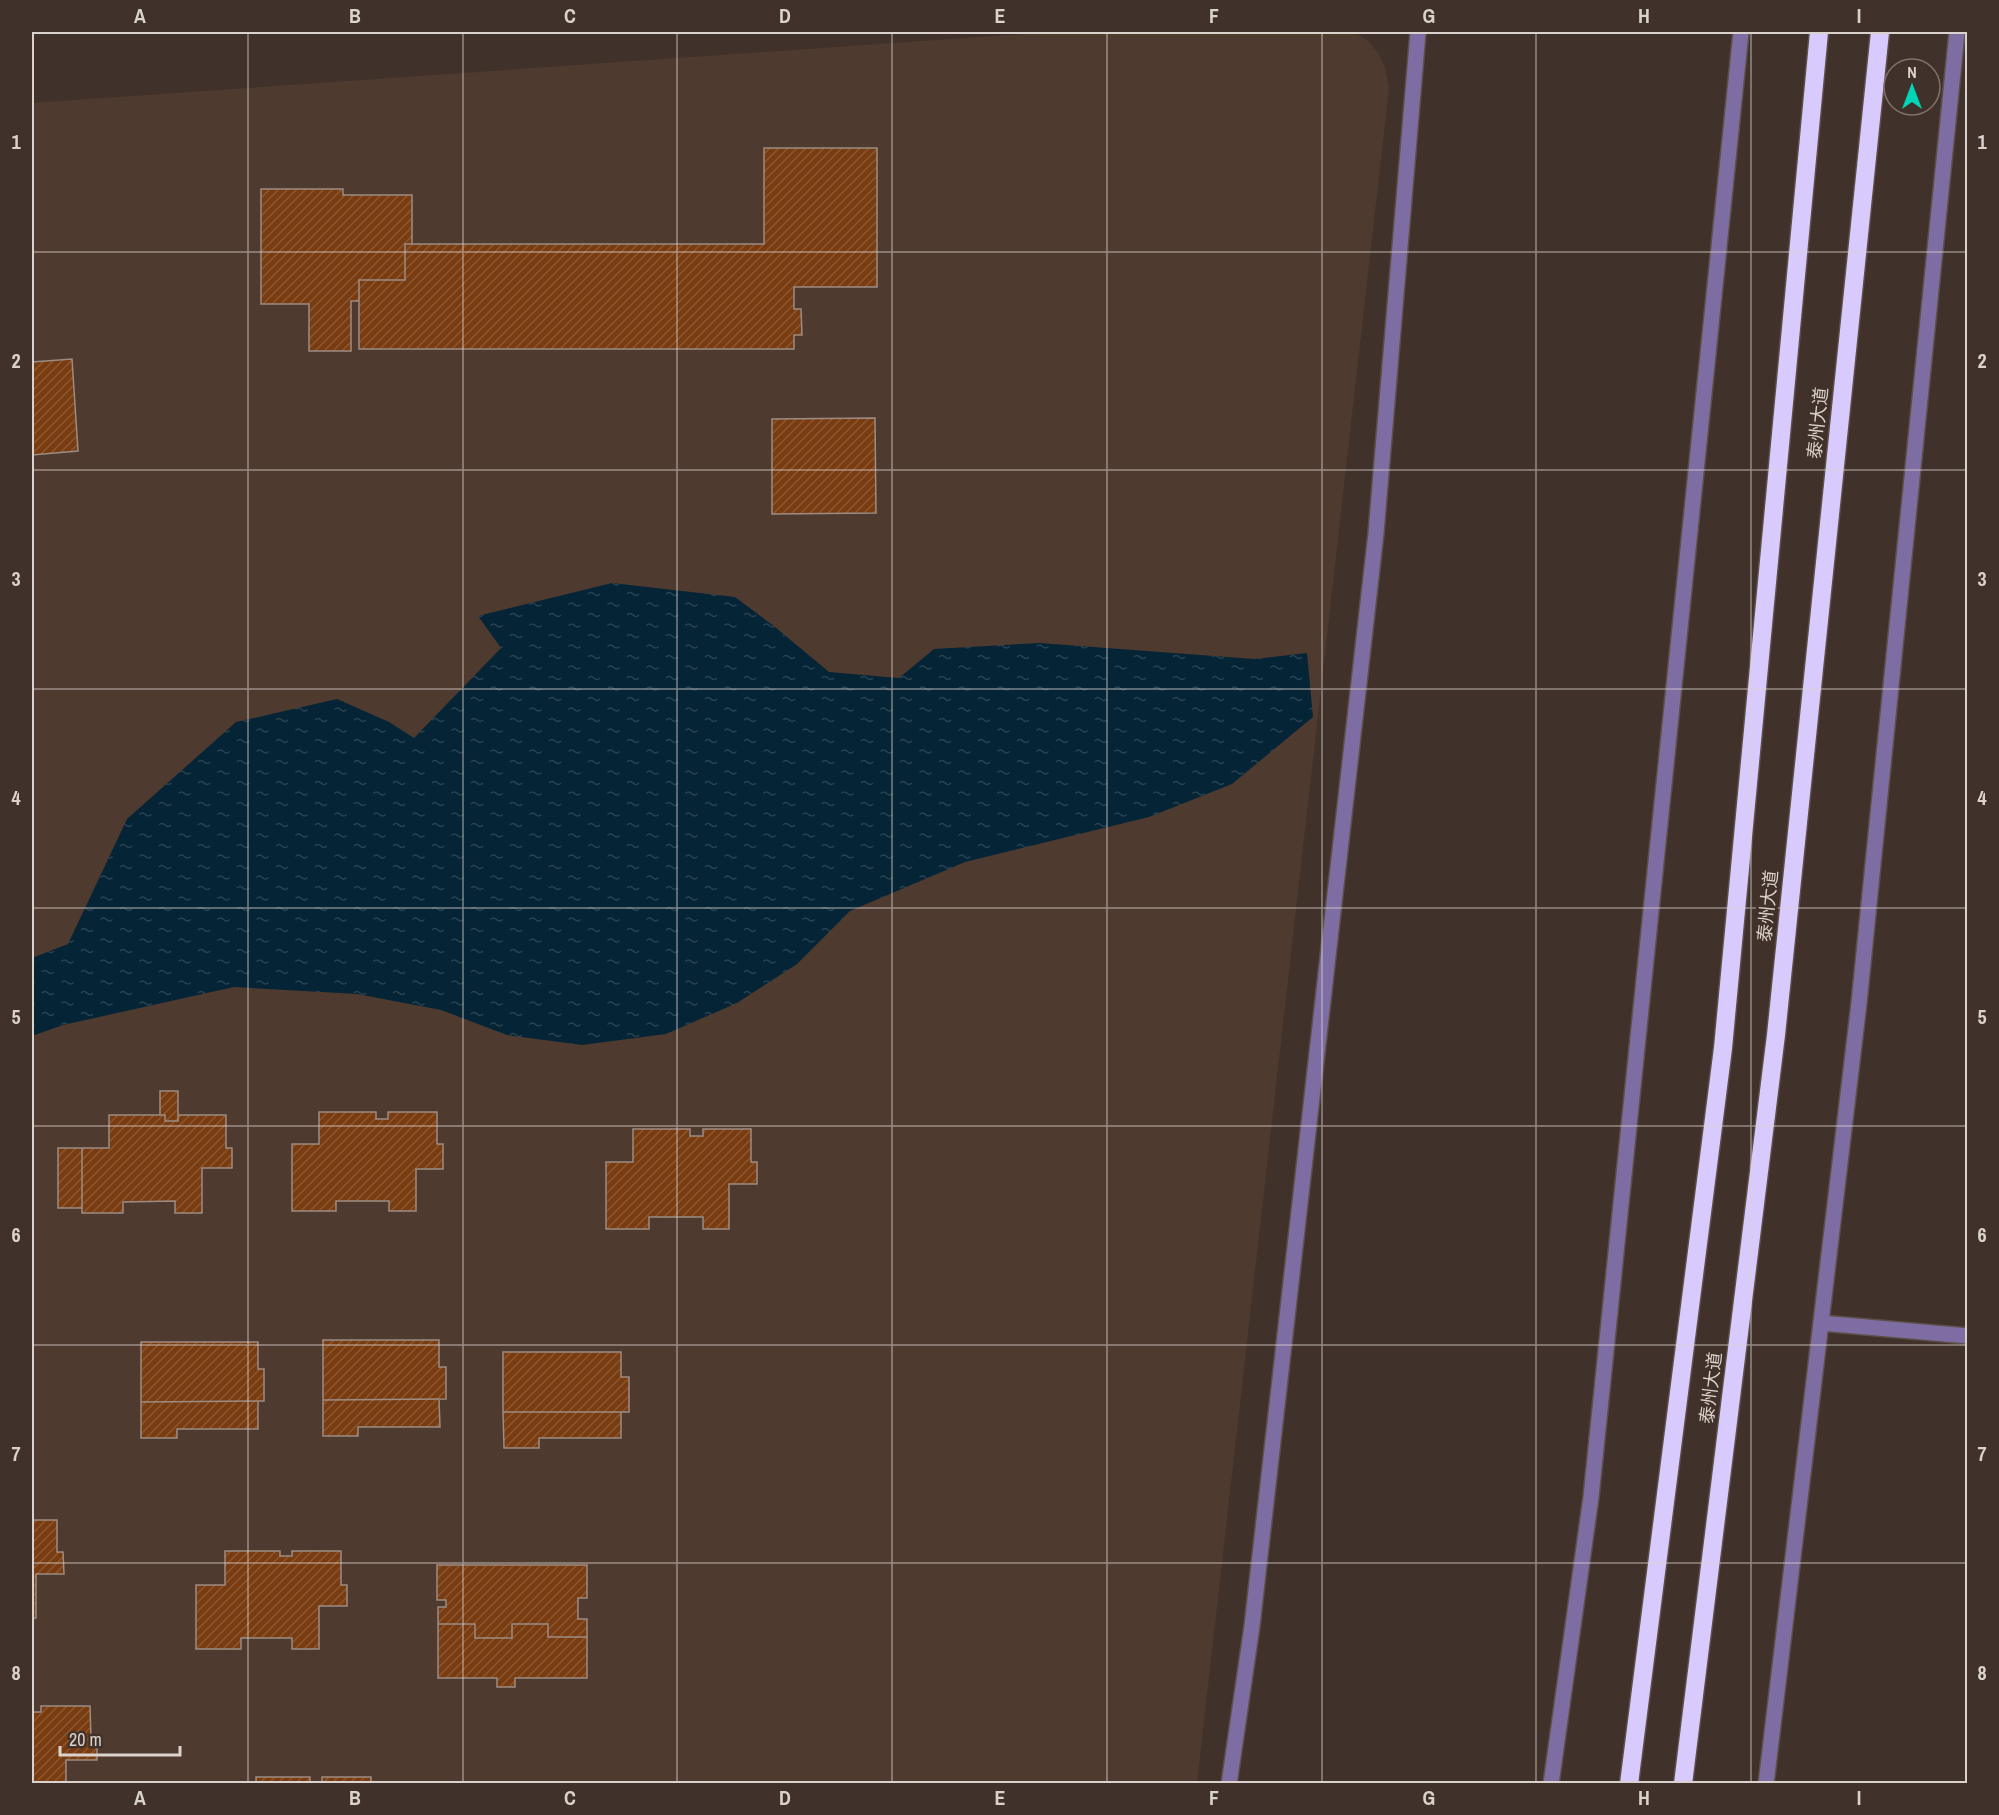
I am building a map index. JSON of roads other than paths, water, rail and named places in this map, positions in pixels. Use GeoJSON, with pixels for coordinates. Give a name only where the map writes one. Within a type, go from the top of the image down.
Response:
{"type":"FeatureCollection","features":[{"type":"Feature","properties":{"kind":"highway","name":"泰州大道"},"geometry":{"type":"LineString","coordinates":[[1629,1784],[1723,1048],[1819,32]]}},
{"type":"Feature","properties":{"kind":"highway","name":"泰州大道"},"geometry":{"type":"LineString","coordinates":[[1683,1784],[1776,1035],[1880,32]]}},
{"type":"Feature","properties":{"kind":"street"},"geometry":{"type":"LineString","coordinates":[[1229,1784],[1252,1626],[1374,545],[1418,32]]}},
{"type":"Feature","properties":{"kind":"street"},"geometry":{"type":"LineString","coordinates":[[1551,1784],[1592,1485],[1741,32]]}},
{"type":"Feature","properties":{"kind":"street"},"geometry":{"type":"LineString","coordinates":[[1766,1784],[1859,1003],[1957,32]]}},
{"type":"Feature","properties":{"kind":"street"},"geometry":{"type":"LineString","coordinates":[[1821,1323],[1968,1336]]}},
{"type":"Feature","properties":{"kind":"water"},"geometry":{"type":"Polygon","coordinates":[[[612,583],[735,597],[829,672],[899,678],[934,649],[1040,643],[1254,659],[1307,653],[1313,717],[1232,784],[1149,817],[965,862],[850,911],[797,964],[737,1003],[666,1034],[582,1045],[507,1035],[441,1010],[357,994],[234,987],[63,1025],[32,1036],[32,958],[68,944],[127,819],[236,722],[337,699],[389,722],[414,738],[501,648],[478,616],[612,583]]]}}]}
